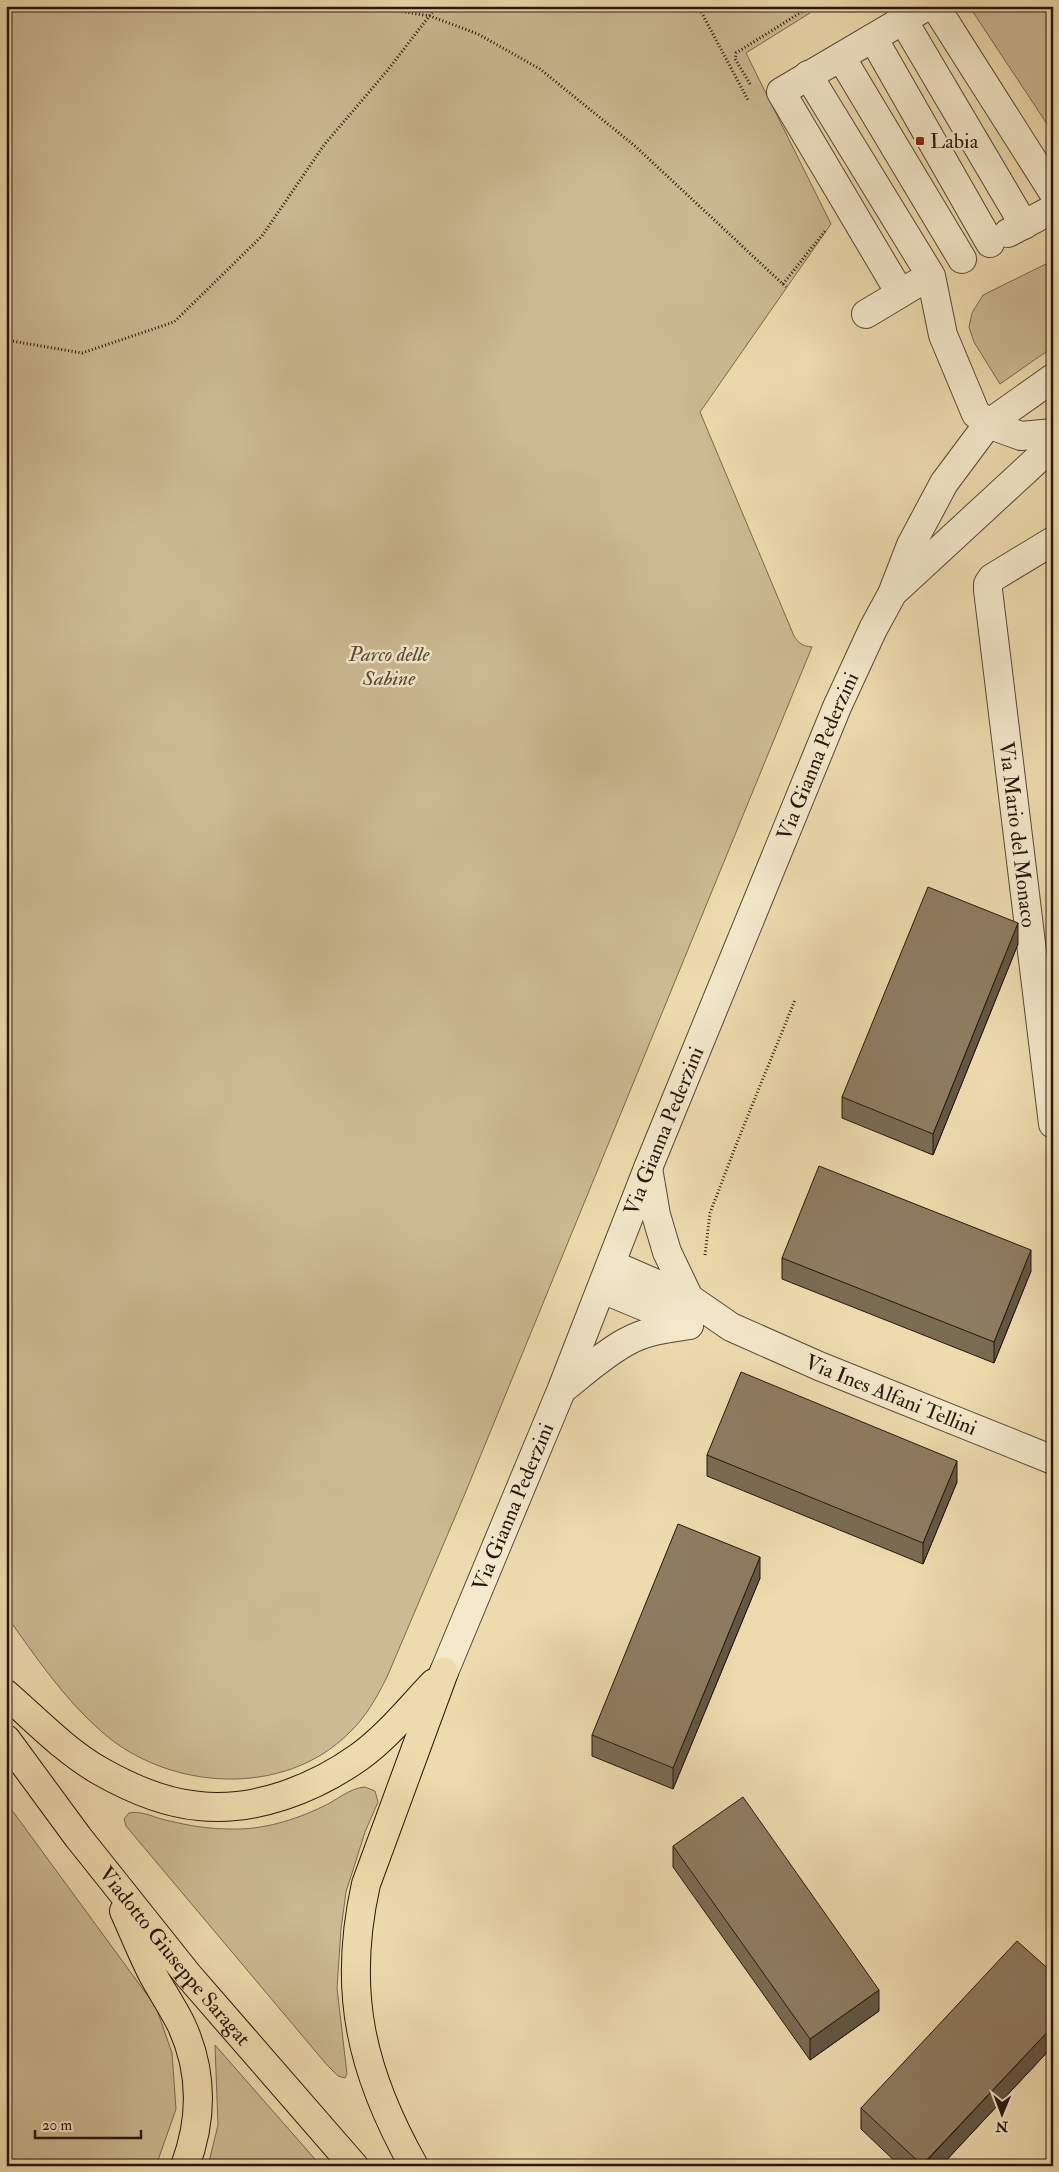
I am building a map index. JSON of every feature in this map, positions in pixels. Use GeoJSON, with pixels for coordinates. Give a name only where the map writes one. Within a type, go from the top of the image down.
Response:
{"type":"FeatureCollection","features":[{"type":"Feature","properties":{"kind":"main road"},"geometry":{"type":"LineString","coordinates":[[6,1694],[83,1759],[124,1783],[148,1794],[174,1802],[200,1806],[231,1806],[286,1794],[310,1786],[335,1772],[360,1756],[378,1741],[444,1672]]}},
{"type":"Feature","properties":{"kind":"main road"},"geometry":{"type":"LineString","coordinates":[[414,2166],[386,2112],[368,2062],[358,2009],[356,1953],[361,1908],[366,1884],[444,1672]]}},
{"type":"Feature","properties":{"kind":"main road","name":"Viadotto Giuseppe Saragat"},"geometry":{"type":"LineString","coordinates":[[6,1739],[107,1874],[188,1976],[354,2166]]}},
{"type":"Feature","properties":{"kind":"main road"},"geometry":{"type":"LineString","coordinates":[[107,1874],[154,1977],[180,2024],[194,2058],[198,2082],[198,2114],[194,2140],[185,2166]]}},
{"type":"Feature","properties":{"kind":"street"},"geometry":{"type":"LineString","coordinates":[[900,293],[781,92],[926,6]]}},
{"type":"Feature","properties":{"kind":"street"},"geometry":{"type":"LineString","coordinates":[[935,6],[1053,192]]}},
{"type":"Feature","properties":{"kind":"street"},"geometry":{"type":"LineString","coordinates":[[902,20],[1024,225]]}},
{"type":"Feature","properties":{"kind":"street"},"geometry":{"type":"LineString","coordinates":[[873,38],[990,243]]}},
{"type":"Feature","properties":{"kind":"street"},"geometry":{"type":"LineString","coordinates":[[840,57],[962,259]]}},
{"type":"Feature","properties":{"kind":"street"},"geometry":{"type":"LineString","coordinates":[[808,75],[931,276],[942,335],[976,414],[988,424],[1021,436],[1053,433]]}},
{"type":"Feature","properties":{"kind":"street"},"geometry":{"type":"LineString","coordinates":[[866,314],[900,293],[1053,209]]}},
{"type":"Feature","properties":{"kind":"street","name":"Via Gianna Pederzini"},"geometry":{"type":"LineString","coordinates":[[444,1672],[561,1391],[648,1168],[837,707],[873,629],[892,594],[911,545],[944,483],[988,424],[1053,378]]}},
{"type":"Feature","properties":{"kind":"street","name":"Via Gianna Pederzini"},"geometry":{"type":"LineString","coordinates":[[892,594],[1053,445]]}},
{"type":"Feature","properties":{"kind":"street","name":"Via Mario del Monaco"},"geometry":{"type":"LineString","coordinates":[[1053,541],[992,578],[988,584],[1053,1124]]}},
{"type":"Feature","properties":{"kind":"street"},"geometry":{"type":"LineString","coordinates":[[648,1168],[656,1215],[667,1252],[689,1298]]}},
{"type":"Feature","properties":{"kind":"street","name":"Via Ines Alfani Tellini"},"geometry":{"type":"LineString","coordinates":[[606,1276],[689,1298],[731,1327],[820,1366],[1053,1460]]}},
{"type":"Feature","properties":{"kind":"street","name":"Via Ines Alfani Tellini"},"geometry":{"type":"LineString","coordinates":[[606,1276],[690,1325],[731,1327]]}},
{"type":"Feature","properties":{"kind":"street"},"geometry":{"type":"LineString","coordinates":[[561,1391],[590,1366],[627,1341],[659,1330],[690,1325]]}},
{"type":"Feature","properties":{"kind":"path"},"geometry":{"type":"LineString","coordinates":[[367,6],[430,16],[478,34],[540,69],[635,146],[786,287]]}},
{"type":"Feature","properties":{"kind":"path"},"geometry":{"type":"LineString","coordinates":[[6,340],[82,353],[174,322],[262,236],[324,145],[387,71],[436,6]]}},
{"type":"Feature","properties":{"kind":"path"},"geometry":{"type":"LineString","coordinates":[[698,6],[750,105],[781,92]]}},
{"type":"Feature","properties":{"kind":"path"},"geometry":{"type":"LineString","coordinates":[[704,1264],[710,1213],[795,1000]]}},
{"type":"Feature","properties":{"kind":"green space","name":"Parco delle Sabine"},"geometry":{"type":"Polygon","coordinates":[[[6,6],[821,6],[746,53],[831,224],[700,412],[794,636],[801,644],[812,647],[464,1496],[387,1677],[366,1714],[349,1733],[322,1754],[292,1769],[260,1777],[226,1779],[192,1775],[160,1766],[129,1752],[102,1732],[75,1706],[6,1615],[6,6]]]}},
{"type":"Feature","properties":{"kind":"green space"},"geometry":{"type":"Polygon","coordinates":[[[969,6],[1053,6],[1053,133],[969,6]]]}},
{"type":"Feature","properties":{"kind":"green space"},"geometry":{"type":"Polygon","coordinates":[[[1046,264],[1053,264],[1053,347],[1000,384],[974,342],[969,327],[972,313],[983,295],[1046,264]]]}},
{"type":"Feature","properties":{"kind":"green space"},"geometry":{"type":"Polygon","coordinates":[[[365,1787],[375,1791],[378,1802],[365,1832],[346,1892],[341,1929],[337,1988],[347,2074],[345,2078],[338,2076],[327,2065],[126,1826],[124,1819],[129,1813],[134,1812],[200,1827],[255,1828],[302,1816],[349,1792],[365,1787]]]}},
{"type":"Feature","properties":{"kind":"green space"},"geometry":{"type":"Polygon","coordinates":[[[6,1802],[156,2007],[172,2053],[176,2109],[156,2166],[6,2166],[6,1802]]]}},
{"type":"Feature","properties":{"kind":"green space"},"geometry":{"type":"Polygon","coordinates":[[[215,2045],[321,2166],[208,2166],[218,2125],[215,2045]]]}},
{"type":"Feature","properties":{"kind":"building"},"geometry":{"type":"Polygon","coordinates":[[[928,887],[1018,923],[933,1134],[842,1097],[928,887]]]}},
{"type":"Feature","properties":{"kind":"building"},"geometry":{"type":"Polygon","coordinates":[[[819,1166],[1031,1250],[994,1342],[782,1258],[819,1166]]]}},
{"type":"Feature","properties":{"kind":"building"},"geometry":{"type":"Polygon","coordinates":[[[741,1372],[957,1461],[923,1543],[707,1455],[741,1372]]]}},
{"type":"Feature","properties":{"kind":"building"},"geometry":{"type":"Polygon","coordinates":[[[678,1524],[760,1557],[673,1768],[592,1735],[678,1524]]]}},
{"type":"Feature","properties":{"kind":"building"},"geometry":{"type":"Polygon","coordinates":[[[743,1797],[879,1990],[810,2039],[673,1846],[743,1797]]]}},
{"type":"Feature","properties":{"kind":"building"},"geometry":{"type":"Polygon","coordinates":[[[1017,1941],[1053,1973],[1053,2026],[922,2165],[861,2108],[1017,1941]]]}},
{"type":"Feature","properties":{"kind":"place","name":"Labia"},"geometry":{"type":"Point","coordinates":[920,141]}}]}
